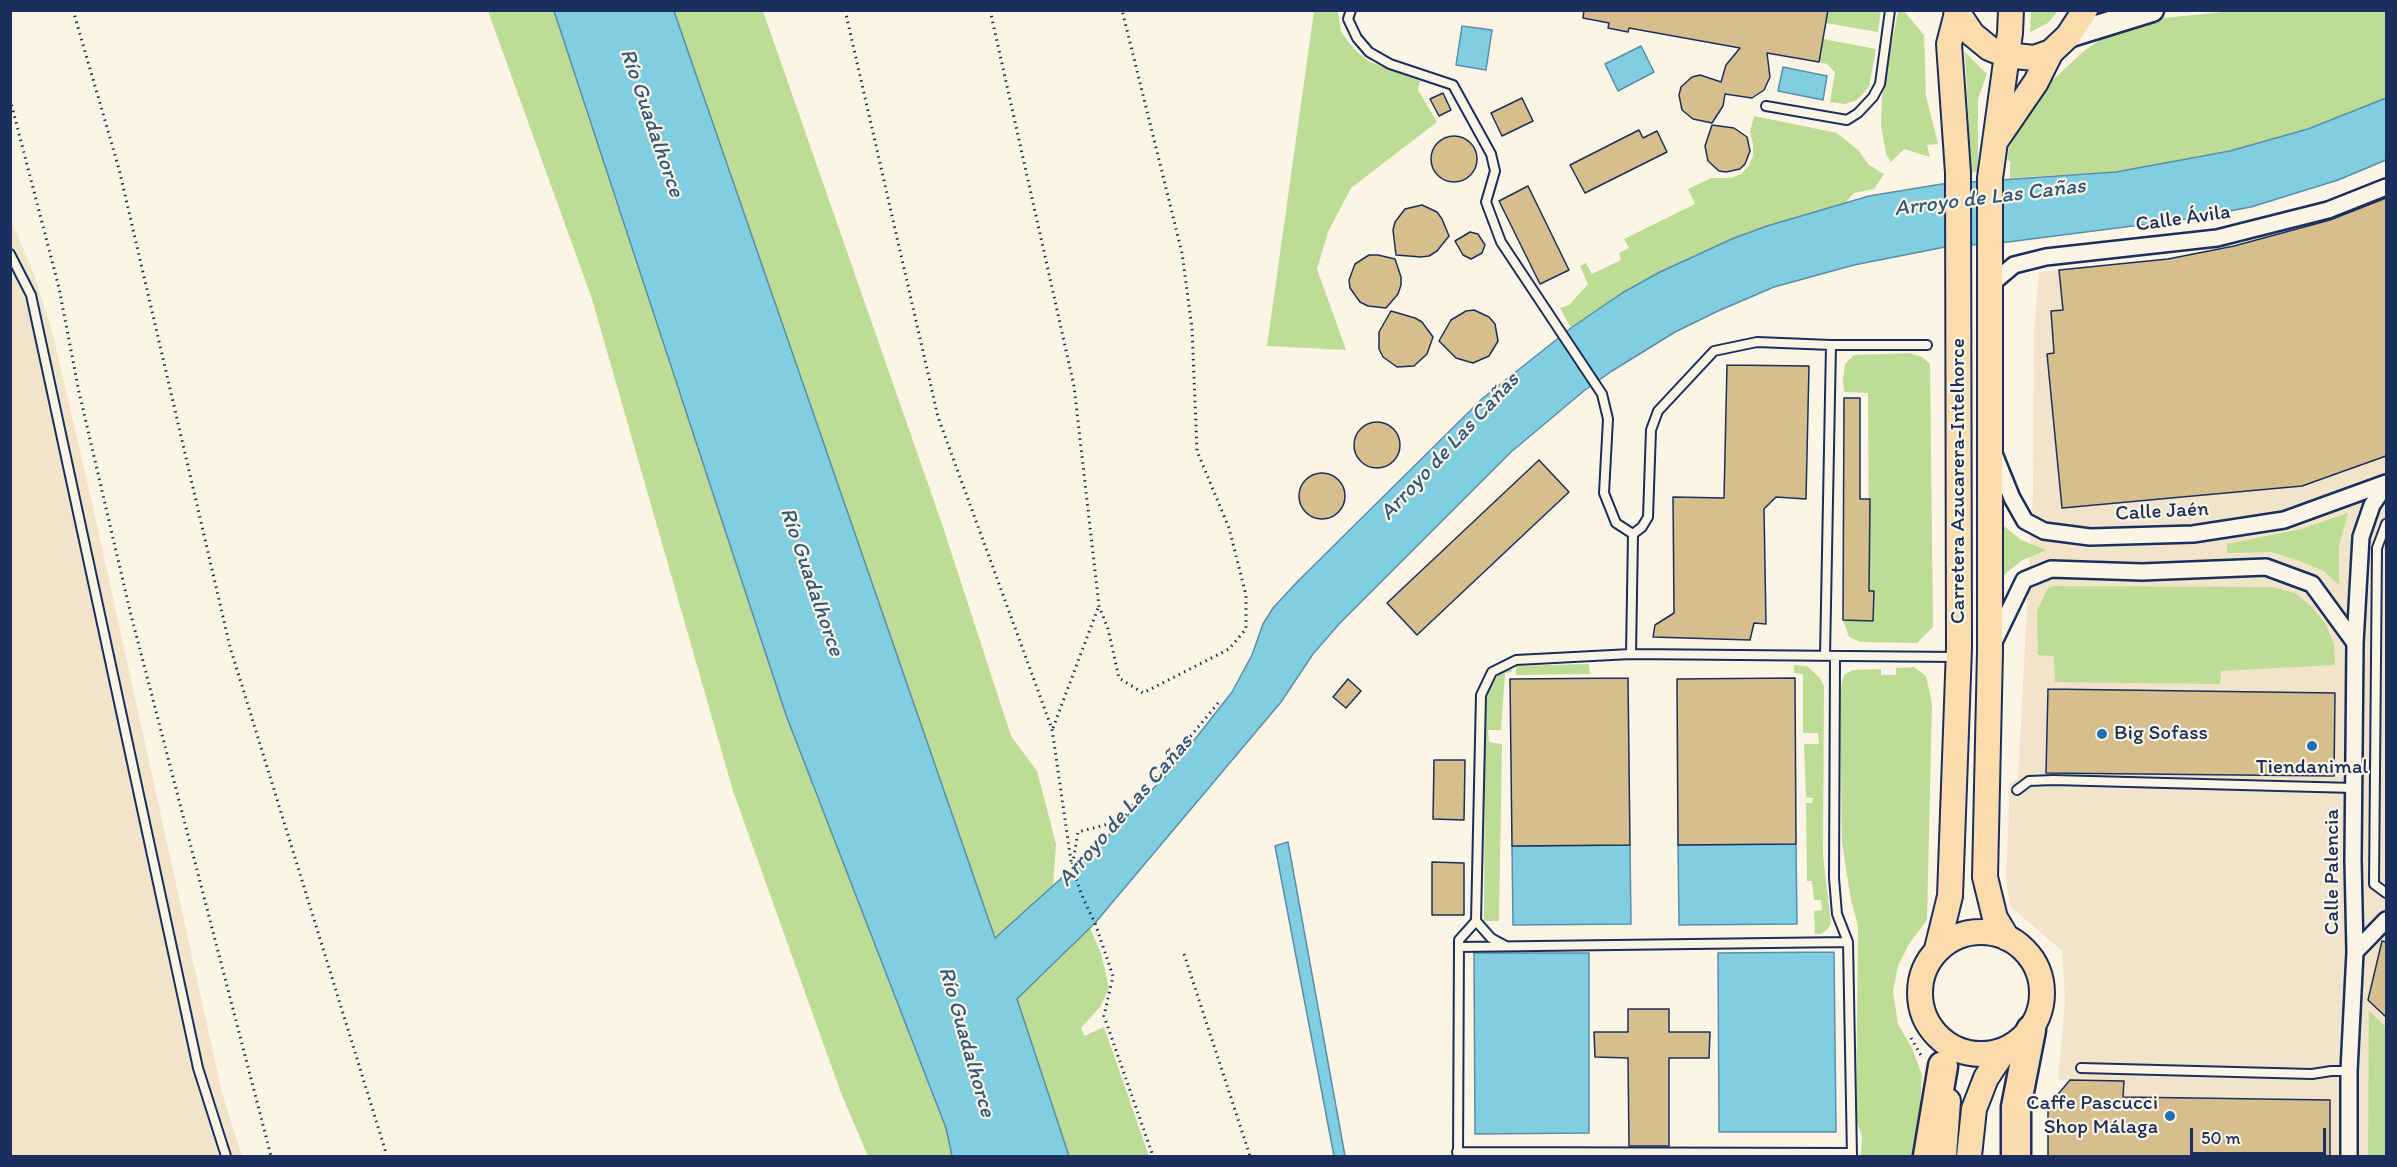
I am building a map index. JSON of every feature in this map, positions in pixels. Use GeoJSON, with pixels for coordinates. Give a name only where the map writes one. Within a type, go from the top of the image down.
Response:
{"type":"FeatureCollection","features":[{"type":"Feature","properties":{"kind":"highway"},"geometry":{"type":"LineString","coordinates":[[2016,1156],[2016,1107],[2031,1030]]}},
{"type":"Feature","properties":{"kind":"highway"},"geometry":{"type":"LineString","coordinates":[[1928,1156],[1943,1066]]}},
{"type":"Feature","properties":{"kind":"main road","name":"Carretera Azucarera-Intelhorce"},"geometry":{"type":"LineString","coordinates":[[2007,938],[1995,918],[1984,877],[1990,651],[1990,178],[2010,33],[2010,10]]}},
{"type":"Feature","properties":{"kind":"main road"},"geometry":{"type":"LineString","coordinates":[[1995,142],[2059,44],[2085,10]]}},
{"type":"Feature","properties":{"kind":"main road"},"geometry":{"type":"LineString","coordinates":[[1956,12],[1972,34],[1989,48],[2006,55],[2034,58],[2059,44],[2152,10]]}},
{"type":"Feature","properties":{"kind":"main road","name":"Carretera Azucarera-Intelhorce"},"geometry":{"type":"LineString","coordinates":[[1937,949],[1950,896],[1958,657],[1958,173],[1949,44],[1956,12]]}},
{"type":"Feature","properties":{"kind":"main road"},"geometry":{"type":"LineString","coordinates":[[1936,1036],[1957,1050],[1980,1055],[2004,1051],[2018,1043],[2031,1030],[2038,1017],[2043,994],[2038,970],[2025,950],[2007,938],[1981,931],[1957,936],[1937,949],[1923,969],[1919,993],[1923,1016],[1936,1036],[1943,1066],[1948,1106],[1944,1156]]}},
{"type":"Feature","properties":{"kind":"main road"},"geometry":{"type":"LineString","coordinates":[[1969,1156],[1974,1109],[1986,1078],[2004,1051]]}},
{"type":"Feature","properties":{"kind":"street","name":"Calle Ávila"},"geometry":{"type":"LineString","coordinates":[[1989,286],[2014,265],[2046,257],[2217,238],[2328,210],[2386,187]]}},
{"type":"Feature","properties":{"kind":"street","name":"Calle Jaén"},"geometry":{"type":"LineString","coordinates":[[1989,440],[2012,498],[2025,521],[2044,531],[2090,537],[2193,534],[2284,520],[2386,484]]}},
{"type":"Feature","properties":{"kind":"street","name":"Calle Palencia"},"geometry":{"type":"LineString","coordinates":[[2349,1156],[2349,1071],[2355,952],[2355,643],[2361,537],[2372,505],[2386,484]]}},
{"type":"Feature","properties":{"kind":"street"},"geometry":{"type":"LineString","coordinates":[[1990,651],[2024,580],[2051,569],[2142,572],[2266,567],[2312,584],[2355,643]]}},
{"type":"Feature","properties":{"kind":"street"},"geometry":{"type":"LineString","coordinates":[[2355,952],[2386,920]]}},
{"type":"Feature","properties":{"kind":"lane"},"geometry":{"type":"LineString","coordinates":[[1351,10],[1348,19],[1357,38],[1369,52],[1390,64],[1454,85],[1491,154],[1496,171],[1486,202],[1492,224],[1501,242],[1557,329],[1602,394],[1608,419],[1604,493],[1616,523],[1633,534]]}},
{"type":"Feature","properties":{"kind":"lane"},"geometry":{"type":"LineString","coordinates":[[1766,106],[1847,120],[1858,113],[1873,97],[1880,84],[1890,10]]}},
{"type":"Feature","properties":{"kind":"lane"},"geometry":{"type":"LineString","coordinates":[[10,254],[31,295],[198,1068],[226,1156]]}},
{"type":"Feature","properties":{"kind":"lane"},"geometry":{"type":"LineString","coordinates":[[1633,534],[1642,527],[1648,517],[1651,430],[1658,411],[1714,351],[1757,342],[1927,345]]}},
{"type":"Feature","properties":{"kind":"lane"},"geometry":{"type":"LineString","coordinates":[[1825,656],[1831,345]]}},
{"type":"Feature","properties":{"kind":"lane"},"geometry":{"type":"LineString","coordinates":[[2386,524],[2377,548],[2374,874],[2374,884],[2386,893]]}},
{"type":"Feature","properties":{"kind":"lane"},"geometry":{"type":"LineString","coordinates":[[1631,654],[1633,534]]}},
{"type":"Feature","properties":{"kind":"lane"},"geometry":{"type":"LineString","coordinates":[[1835,656],[1834,878],[1837,914],[1848,942],[1852,1155],[1458,1154],[1459,940],[1476,921],[1481,695],[1492,672],[1516,660],[1631,654],[1958,657]]}},
{"type":"Feature","properties":{"kind":"lane"},"geometry":{"type":"LineString","coordinates":[[2017,790],[2029,781],[2053,780],[2354,788]]}},
{"type":"Feature","properties":{"kind":"lane"},"geometry":{"type":"LineString","coordinates":[[1476,921],[1491,938],[1506,946]]}},
{"type":"Feature","properties":{"kind":"lane"},"geometry":{"type":"LineString","coordinates":[[1459,947],[1848,942]]}},
{"type":"Feature","properties":{"kind":"lane"},"geometry":{"type":"LineString","coordinates":[[2080,1068],[2312,1074],[2349,1071]]}},
{"type":"Feature","properties":{"kind":"path"},"geometry":{"type":"LineString","coordinates":[[73,10],[119,168],[230,647],[387,1156]]}},
{"type":"Feature","properties":{"kind":"path"},"geometry":{"type":"LineString","coordinates":[[845,10],[938,417],[1052,729],[1072,868],[1095,923],[1113,976],[1104,1016],[1154,1156]]}},
{"type":"Feature","properties":{"kind":"path"},"geometry":{"type":"LineString","coordinates":[[990,10],[1074,386],[1099,606],[1108,629],[1119,678],[1143,693],[1229,649],[1246,629],[1246,595],[1229,528],[1197,451],[1192,328],[1182,253],[1122,10]]}},
{"type":"Feature","properties":{"kind":"path"},"geometry":{"type":"LineString","coordinates":[[10,99],[59,288],[79,392],[130,611],[271,1156]]}},
{"type":"Feature","properties":{"kind":"path"},"geometry":{"type":"LineString","coordinates":[[1052,729],[1099,606]]}},
{"type":"Feature","properties":{"kind":"path"},"geometry":{"type":"LineString","coordinates":[[1072,868],[1078,832],[1120,821],[1219,702]]}},
{"type":"Feature","properties":{"kind":"path"},"geometry":{"type":"LineString","coordinates":[[1184,954],[1250,1156]]}},
{"type":"Feature","properties":{"kind":"shaded area"},"geometry":{"type":"Polygon","coordinates":[[[2386,198],[2386,1156],[2048,1156],[2048,1106],[2070,1080],[2058,1080],[2065,1000],[2062,951],[2010,906],[2006,881],[2010,783],[2018,779],[2033,494],[2034,329],[2039,272],[2168,259],[2234,246],[2330,220],[2386,198]]]}},
{"type":"Feature","properties":{"kind":"shaded area"},"geometry":{"type":"Polygon","coordinates":[[[10,218],[34,274],[52,331],[222,1093],[242,1156],[11,1156],[10,218]]]}},
{"type":"Feature","properties":{"kind":"green space"},"geometry":{"type":"Polygon","coordinates":[[[1881,10],[1878,32],[1826,23],[1828,11],[1881,10]]]}},
{"type":"Feature","properties":{"kind":"green space"},"geometry":{"type":"Polygon","coordinates":[[[2031,10],[2058,11],[2048,23],[2030,32],[2031,10]]]}},
{"type":"Feature","properties":{"kind":"green space"},"geometry":{"type":"Polygon","coordinates":[[[488,11],[554,11],[786,715],[946,1128],[952,1156],[868,1156],[841,1093],[733,791],[592,299],[488,11]]]}},
{"type":"Feature","properties":{"kind":"green space"},"geometry":{"type":"Polygon","coordinates":[[[674,11],[763,11],[942,524],[1011,736],[1037,771],[1056,844],[1053,886],[995,938],[674,11]]]}},
{"type":"Feature","properties":{"kind":"green space"},"geometry":{"type":"Polygon","coordinates":[[[1314,11],[1338,11],[1341,32],[1354,49],[1368,61],[1420,81],[1418,90],[1437,122],[1351,188],[1328,232],[1317,269],[1346,350],[1267,346],[1314,11]]]}},
{"type":"Feature","properties":{"kind":"green space"},"geometry":{"type":"Polygon","coordinates":[[[1898,11],[1904,11],[1924,35],[1926,96],[1938,144],[1927,145],[1930,157],[1904,149],[1891,162],[1886,154],[1881,125],[1882,95],[1898,11]]]}},
{"type":"Feature","properties":{"kind":"green space"},"geometry":{"type":"Polygon","coordinates":[[[2233,11],[2386,11],[2386,98],[2308,129],[2230,151],[2116,172],[2010,178],[2010,161],[2007,160],[2009,148],[2025,116],[2044,88],[2085,50],[2103,38],[2154,19],[2233,11]]]}},
{"type":"Feature","properties":{"kind":"green space"},"geometry":{"type":"Polygon","coordinates":[[[1823,39],[1876,49],[1869,87],[1857,100],[1845,104],[1830,102],[1835,72],[1827,64],[1819,62],[1823,39]]]}},
{"type":"Feature","properties":{"kind":"green space"},"geometry":{"type":"Polygon","coordinates":[[[1965,52],[1987,74],[1978,99],[1978,171],[1971,173],[1965,52]]]}},
{"type":"Feature","properties":{"kind":"green space"},"geometry":{"type":"Polygon","coordinates":[[[1754,116],[1837,133],[1858,150],[1869,165],[1884,174],[1874,189],[1854,193],[1846,202],[1735,238],[1660,272],[1622,293],[1571,328],[1560,308],[1569,305],[1588,284],[1580,266],[1586,263],[1592,274],[1621,260],[1619,253],[1629,248],[1624,239],[1695,204],[1688,189],[1711,178],[1731,178],[1741,174],[1748,167],[1753,156],[1750,132],[1754,116]]]}},
{"type":"Feature","properties":{"kind":"green space"},"geometry":{"type":"Polygon","coordinates":[[[1910,353],[1922,357],[1930,364],[1933,627],[1917,643],[1861,642],[1849,637],[1843,620],[1872,620],[1873,591],[1843,590],[1843,574],[1869,574],[1868,393],[1844,392],[1845,364],[1854,355],[1910,353]]]}},
{"type":"Feature","properties":{"kind":"green space"},"geometry":{"type":"Polygon","coordinates":[[[2348,513],[2339,546],[2339,585],[2324,571],[2271,552],[2227,553],[2227,544],[2301,529],[2348,513]]]}},
{"type":"Feature","properties":{"kind":"green space"},"geometry":{"type":"Polygon","coordinates":[[[2004,526],[2021,540],[2046,550],[2021,561],[2004,575],[2004,526]]]}},
{"type":"Feature","properties":{"kind":"green space"},"geometry":{"type":"Polygon","coordinates":[[[2054,586],[2273,587],[2295,593],[2311,606],[2325,623],[2334,644],[2335,665],[2221,671],[2220,684],[2055,682],[2054,656],[2038,655],[2037,611],[2048,588],[2054,586]]]}},
{"type":"Feature","properties":{"kind":"green space"},"geometry":{"type":"Polygon","coordinates":[[[1589,664],[1590,674],[1516,675],[1516,666],[1589,664]]]}},
{"type":"Feature","properties":{"kind":"green space"},"geometry":{"type":"Polygon","coordinates":[[[1794,665],[1807,666],[1820,678],[1824,686],[1823,856],[1831,923],[1827,930],[1820,934],[1815,934],[1814,911],[1822,910],[1821,900],[1814,900],[1812,881],[1807,881],[1806,803],[1812,803],[1813,798],[1806,797],[1804,744],[1819,744],[1818,733],[1803,733],[1803,674],[1794,673],[1794,665]]]}},
{"type":"Feature","properties":{"kind":"green space"},"geometry":{"type":"Polygon","coordinates":[[[1511,667],[1512,672],[1505,673],[1501,730],[1488,730],[1489,742],[1502,744],[1499,921],[1484,921],[1485,704],[1489,689],[1497,677],[1502,671],[1511,667]]]}},
{"type":"Feature","properties":{"kind":"green space"},"geometry":{"type":"Polygon","coordinates":[[[1914,667],[1926,676],[1932,703],[1927,920],[1909,944],[1898,966],[1893,991],[1898,1024],[1912,1048],[1922,1075],[1918,1150],[1917,1156],[1861,1156],[1862,1136],[1856,1119],[1858,926],[1851,900],[1842,843],[1840,690],[1844,675],[1853,670],[1881,669],[1881,675],[1896,675],[1896,668],[1914,667]]]}},
{"type":"Feature","properties":{"kind":"green space"},"geometry":{"type":"Polygon","coordinates":[[[1090,928],[1101,953],[1109,988],[1100,1007],[1081,1028],[1084,1036],[1104,1027],[1149,1156],[1067,1156],[1017,999],[1090,928]]]}},
{"type":"Feature","properties":{"kind":"green space"},"geometry":{"type":"Polygon","coordinates":[[[2369,1011],[2386,1027],[2386,1156],[2368,1156],[2369,1011]]]}},
{"type":"Feature","properties":{"kind":"water"},"geometry":{"type":"Polygon","coordinates":[[[554,11],[674,11],[995,938],[1106,838],[1170,771],[1232,692],[1252,655],[1263,624],[1273,608],[1297,582],[1483,398],[1571,328],[1622,293],[1660,272],[1734,238],[1869,196],[1942,184],[2116,172],[2230,151],[2308,129],[2386,98],[2386,160],[2338,180],[2251,207],[2187,219],[2008,242],[1945,247],[1854,265],[1774,287],[1718,311],[1675,332],[1612,371],[1585,390],[1511,452],[1340,623],[1313,654],[1281,702],[1095,923],[1017,999],[1069,1156],[952,1156],[946,1128],[786,715],[554,11]]]}},
{"type":"Feature","properties":{"kind":"water"},"geometry":{"type":"Polygon","coordinates":[[[1462,26],[1492,30],[1486,70],[1456,65],[1462,26]]]}},
{"type":"Feature","properties":{"kind":"water"},"geometry":{"type":"Polygon","coordinates":[[[1641,46],[1654,72],[1618,91],[1605,64],[1641,46]]]}},
{"type":"Feature","properties":{"kind":"water"},"geometry":{"type":"Polygon","coordinates":[[[1783,67],[1827,76],[1823,100],[1778,91],[1783,67]]]}},
{"type":"Feature","properties":{"kind":"water"},"geometry":{"type":"Polygon","coordinates":[[[1288,842],[1345,1156],[1334,1156],[1275,846],[1288,842]]]}},
{"type":"Feature","properties":{"kind":"water"},"geometry":{"type":"Polygon","coordinates":[[[1796,844],[1797,924],[1679,925],[1678,845],[1796,844]]]}},
{"type":"Feature","properties":{"kind":"water"},"geometry":{"type":"Polygon","coordinates":[[[1630,845],[1631,924],[1513,925],[1512,846],[1630,845]]]}},
{"type":"Feature","properties":{"kind":"water"},"geometry":{"type":"Polygon","coordinates":[[[1834,952],[1836,1132],[1719,1132],[1718,953],[1834,952]]]}},
{"type":"Feature","properties":{"kind":"water"},"geometry":{"type":"Polygon","coordinates":[[[1474,953],[1589,953],[1589,1133],[1475,1134],[1474,953]]]}},
{"type":"Feature","properties":{"kind":"building"},"geometry":{"type":"Polygon","coordinates":[[[1584,10],[1828,10],[1819,62],[1767,53],[1770,77],[1764,90],[1752,98],[1725,94],[1723,106],[1712,123],[1693,119],[1682,110],[1679,95],[1681,87],[1692,77],[1700,75],[1721,82],[1726,65],[1740,48],[1629,28],[1628,32],[1608,28],[1609,23],[1583,18],[1584,10]]]}},
{"type":"Feature","properties":{"kind":"building"},"geometry":{"type":"Polygon","coordinates":[[[1443,93],[1451,110],[1439,116],[1430,99],[1443,93]]]}},
{"type":"Feature","properties":{"kind":"building"},"geometry":{"type":"Polygon","coordinates":[[[1522,98],[1533,121],[1502,136],[1491,113],[1522,98]]]}},
{"type":"Feature","properties":{"kind":"building"},"geometry":{"type":"Polygon","coordinates":[[[1712,125],[1734,128],[1747,137],[1750,151],[1745,164],[1740,169],[1719,171],[1708,161],[1705,146],[1712,125]]]}},
{"type":"Feature","properties":{"kind":"building"},"geometry":{"type":"Polygon","coordinates":[[[1639,130],[1643,138],[1657,131],[1667,152],[1585,193],[1570,165],[1639,130]]]}},
{"type":"Feature","properties":{"kind":"building"},"geometry":{"type":"Polygon","coordinates":[[[1454,136],[1470,143],[1477,159],[1470,175],[1454,182],[1438,175],[1431,159],[1438,143],[1454,136]]]}},
{"type":"Feature","properties":{"kind":"building"},"geometry":{"type":"Polygon","coordinates":[[[1528,186],[1569,270],[1540,284],[1499,201],[1528,186]]]}},
{"type":"Feature","properties":{"kind":"building"},"geometry":{"type":"Polygon","coordinates":[[[2386,198],[2386,456],[2302,486],[2062,508],[2047,354],[2054,353],[2051,311],[2063,310],[2059,270],[2168,259],[2234,246],[2330,220],[2386,198]]]}},
{"type":"Feature","properties":{"kind":"building"},"geometry":{"type":"Polygon","coordinates":[[[1422,205],[1437,212],[1449,236],[1437,251],[1429,256],[1396,255],[1393,230],[1395,222],[1405,209],[1422,205]]]}},
{"type":"Feature","properties":{"kind":"building"},"geometry":{"type":"Polygon","coordinates":[[[1470,232],[1478,234],[1485,245],[1482,253],[1471,259],[1463,255],[1455,241],[1470,232]]]}},
{"type":"Feature","properties":{"kind":"building"},"geometry":{"type":"Polygon","coordinates":[[[1369,255],[1395,259],[1401,277],[1398,294],[1386,308],[1368,306],[1360,302],[1350,288],[1349,280],[1355,264],[1369,255]]]}},
{"type":"Feature","properties":{"kind":"building"},"geometry":{"type":"Polygon","coordinates":[[[1474,310],[1489,317],[1495,324],[1498,341],[1489,356],[1473,363],[1456,358],[1439,341],[1451,320],[1466,311],[1474,310]]]}},
{"type":"Feature","properties":{"kind":"building"},"geometry":{"type":"Polygon","coordinates":[[[1391,311],[1422,322],[1433,337],[1427,354],[1414,366],[1397,367],[1383,357],[1379,349],[1379,332],[1391,311]]]}},
{"type":"Feature","properties":{"kind":"building"},"geometry":{"type":"Polygon","coordinates":[[[1727,365],[1809,366],[1806,499],[1776,497],[1764,509],[1766,624],[1754,623],[1750,640],[1653,637],[1655,625],[1674,613],[1673,497],[1724,498],[1727,365]]]}},
{"type":"Feature","properties":{"kind":"building"},"geometry":{"type":"Polygon","coordinates":[[[1844,398],[1860,398],[1860,499],[1870,499],[1869,591],[1874,591],[1873,621],[1843,620],[1844,398]]]}},
{"type":"Feature","properties":{"kind":"building"},"geometry":{"type":"Polygon","coordinates":[[[1377,422],[1393,429],[1400,445],[1393,461],[1377,468],[1361,461],[1354,445],[1361,429],[1377,422]]]}},
{"type":"Feature","properties":{"kind":"building"},"geometry":{"type":"Polygon","coordinates":[[[1539,460],[1569,492],[1417,635],[1387,603],[1539,460]]]}},
{"type":"Feature","properties":{"kind":"building"},"geometry":{"type":"Polygon","coordinates":[[[1322,473],[1338,480],[1345,496],[1338,512],[1322,519],[1306,512],[1299,496],[1306,480],[1322,473]]]}},
{"type":"Feature","properties":{"kind":"building"},"geometry":{"type":"Polygon","coordinates":[[[1628,678],[1630,845],[1512,846],[1510,679],[1628,678]]]}},
{"type":"Feature","properties":{"kind":"building"},"geometry":{"type":"Polygon","coordinates":[[[1795,678],[1796,844],[1678,845],[1677,679],[1795,678]]]}},
{"type":"Feature","properties":{"kind":"building"},"geometry":{"type":"Polygon","coordinates":[[[1348,679],[1361,691],[1346,708],[1333,697],[1348,679]]]}},
{"type":"Feature","properties":{"kind":"building"},"geometry":{"type":"Polygon","coordinates":[[[2048,689],[2335,693],[2334,776],[2046,773],[2048,689]]]}},
{"type":"Feature","properties":{"kind":"building"},"geometry":{"type":"Polygon","coordinates":[[[1434,760],[1465,760],[1464,820],[1433,819],[1434,760]]]}},
{"type":"Feature","properties":{"kind":"building"},"geometry":{"type":"Polygon","coordinates":[[[1432,862],[1464,863],[1464,915],[1432,915],[1432,862]]]}},
{"type":"Feature","properties":{"kind":"building"},"geometry":{"type":"Polygon","coordinates":[[[2382,941],[2386,942],[2386,1017],[2368,1000],[2382,941]]]}},
{"type":"Feature","properties":{"kind":"building"},"geometry":{"type":"Polygon","coordinates":[[[1628,1009],[1669,1009],[1669,1032],[1710,1032],[1709,1058],[1669,1058],[1669,1146],[1629,1146],[1628,1058],[1595,1057],[1594,1032],[1628,1032],[1628,1009]]]}},
{"type":"Feature","properties":{"kind":"building"},"geometry":{"type":"Polygon","coordinates":[[[2070,1080],[2124,1081],[2123,1097],[2330,1100],[2330,1156],[2048,1156],[2048,1106],[2070,1080]]]}},
{"type":"Feature","properties":{"kind":"place","name":"Big Sofass"},"geometry":{"type":"Point","coordinates":[2102,734]}},
{"type":"Feature","properties":{"kind":"place","name":"Tiendanimal"},"geometry":{"type":"Point","coordinates":[2312,746]}},
{"type":"Feature","properties":{"kind":"place","name":"Caffe Pascucci Shop Málaga"},"geometry":{"type":"Point","coordinates":[2170,1116]}},
{"type":"Feature","properties":{"kind":"water label","name":"Río Guadalhorce"},"geometry":{"type":"Point","coordinates":[651,123]}},
{"type":"Feature","properties":{"kind":"water label","name":"Arroyo de Las Cañas"},"geometry":{"type":"Point","coordinates":[1990,198]}},
{"type":"Feature","properties":{"kind":"water label","name":"Arroyo de Las Cañas"},"geometry":{"type":"Point","coordinates":[1450,447]}},
{"type":"Feature","properties":{"kind":"water label","name":"Río Guadalhorce"},"geometry":{"type":"Point","coordinates":[811,582]}},
{"type":"Feature","properties":{"kind":"water label","name":"Arroyo de Las Cañas"},"geometry":{"type":"Point","coordinates":[1126,811]}},
{"type":"Feature","properties":{"kind":"water label","name":"Río Guadalhorce"},"geometry":{"type":"Point","coordinates":[966,1042]}}]}
